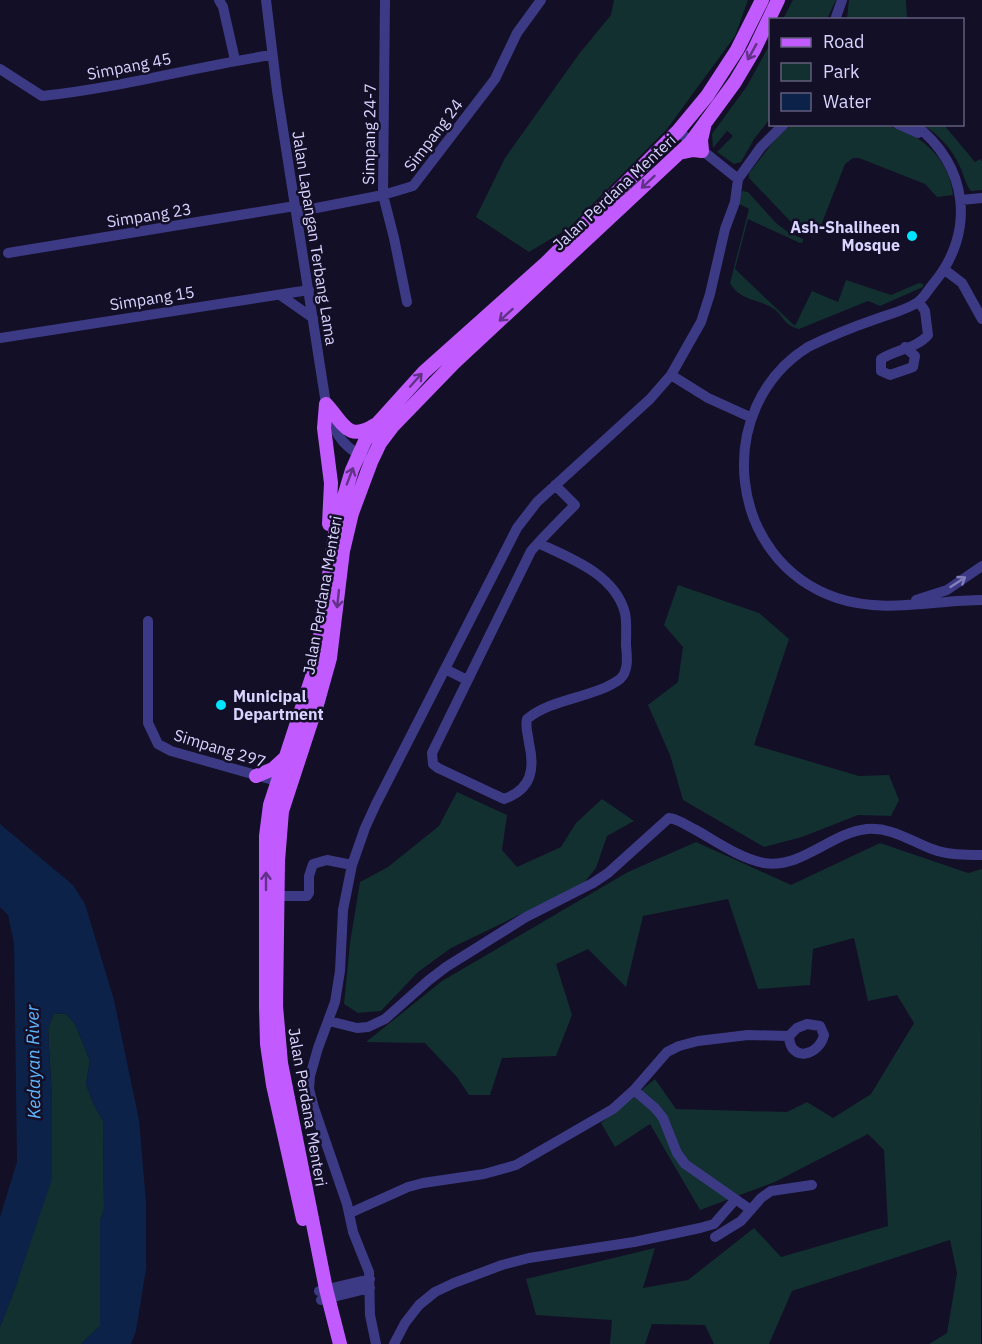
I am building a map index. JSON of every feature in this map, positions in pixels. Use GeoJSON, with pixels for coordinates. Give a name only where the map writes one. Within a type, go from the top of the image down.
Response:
{"type":"FeatureCollection","features":[{"type":"Feature","properties":{"kind":"main road","name":"Jalan Perdana Menteri"},"geometry":{"type":"LineString","coordinates":[[340,1344],[324,1294],[273,1085],[267,1044],[266,836],[270,806],[284,783],[327,673],[345,540],[365,458],[377,424],[424,372],[546,263],[678,131],[707,96],[731,59],[762,0]]}},
{"type":"Feature","properties":{"kind":"main road","name":"Jalan Perdana Menteri"},"geometry":{"type":"LineString","coordinates":[[769,18],[778,0]]}},
{"type":"Feature","properties":{"kind":"main road","name":"Jalan Perdana Menteri"},"geometry":{"type":"LineString","coordinates":[[332,1344],[280,1063],[276,1005],[277,896],[279,828],[286,757],[315,663],[341,499],[365,458],[440,376],[691,142],[735,82],[769,19]]}},
{"type":"Feature","properties":{"kind":"main road"},"geometry":{"type":"LineString","coordinates":[[679,153],[702,151],[701,140],[706,122]]}},
{"type":"Feature","properties":{"kind":"main road"},"geometry":{"type":"LineString","coordinates":[[326,404],[349,430],[360,433],[377,424]]}},
{"type":"Feature","properties":{"kind":"main road"},"geometry":{"type":"LineString","coordinates":[[326,404],[324,428],[331,483],[329,568]]}},
{"type":"Feature","properties":{"kind":"main road"},"geometry":{"type":"LineString","coordinates":[[270,806],[266,786],[256,776],[273,770],[286,757]]}},
{"type":"Feature","properties":{"kind":"street"},"geometry":{"type":"LineString","coordinates":[[219,0],[223,7],[235,60]]}},
{"type":"Feature","properties":{"kind":"street","name":"Jalan Lapangan Terbang Lama"},"geometry":{"type":"LineString","coordinates":[[266,0],[271,55],[326,404],[333,428],[342,441],[365,458]]}},
{"type":"Feature","properties":{"kind":"street","name":"Simpang 24-7"},"geometry":{"type":"LineString","coordinates":[[385,0],[383,195],[407,302]]}},
{"type":"Feature","properties":{"kind":"street","name":"Simpang 24"},"geometry":{"type":"LineString","coordinates":[[295,209],[383,195],[413,186],[495,78],[517,33],[541,0]]}},
{"type":"Feature","properties":{"kind":"street"},"geometry":{"type":"LineString","coordinates":[[837,18],[842,0]]}},
{"type":"Feature","properties":{"kind":"street","name":"Simpang 45"},"geometry":{"type":"LineString","coordinates":[[0,69],[42,96],[145,80],[235,60],[271,55]]}},
{"type":"Feature","properties":{"kind":"street"},"geometry":{"type":"LineString","coordinates":[[745,168],[756,146],[771,126]]}},
{"type":"Feature","properties":{"kind":"street"},"geometry":{"type":"LineString","coordinates":[[376,1344],[370,1315],[370,1284],[364,1256],[353,1232],[350,1213],[309,1089],[313,1064],[329,1021],[338,985],[343,910],[352,865],[376,804],[517,528],[537,502],[650,399],[671,375],[701,322],[725,230],[735,202],[738,179],[761,147],[782,126]]}},
{"type":"Feature","properties":{"kind":"street"},"geometry":{"type":"LineString","coordinates":[[902,126],[932,141]]}},
{"type":"Feature","properties":{"kind":"street"},"geometry":{"type":"LineString","coordinates":[[916,126],[941,150],[951,167],[961,200],[960,231],[955,249],[945,270],[919,302],[824,339],[794,356],[767,384],[750,417],[744,446],[746,487],[753,517],[777,559],[804,582],[837,598],[862,604],[893,606],[982,600]]}},
{"type":"Feature","properties":{"kind":"street"},"geometry":{"type":"LineString","coordinates":[[678,131],[738,179]]}},
{"type":"Feature","properties":{"kind":"street"},"geometry":{"type":"LineString","coordinates":[[961,200],[982,198]]}},
{"type":"Feature","properties":{"kind":"street","name":"Simpang 23"},"geometry":{"type":"LineString","coordinates":[[8,253],[295,209]]}},
{"type":"Feature","properties":{"kind":"street"},"geometry":{"type":"LineString","coordinates":[[945,270],[962,283],[982,319]]}},
{"type":"Feature","properties":{"kind":"street","name":"Simpang 15"},"geometry":{"type":"LineString","coordinates":[[0,338],[309,290]]}},
{"type":"Feature","properties":{"kind":"street"},"geometry":{"type":"LineString","coordinates":[[280,295],[313,318]]}},
{"type":"Feature","properties":{"kind":"street"},"geometry":{"type":"LineString","coordinates":[[906,347],[920,345],[928,335],[925,311],[919,302]]}},
{"type":"Feature","properties":{"kind":"street"},"geometry":{"type":"LineString","coordinates":[[671,375],[708,399],[750,417]]}},
{"type":"Feature","properties":{"kind":"street"},"geometry":{"type":"LineString","coordinates":[[538,543],[595,572],[617,596],[626,624],[627,664],[622,677],[612,684],[543,709],[527,719],[532,761],[530,777],[516,793],[504,799],[438,768],[433,764],[432,753],[531,551],[538,543],[575,505],[555,485]]}},
{"type":"Feature","properties":{"kind":"street"},"geometry":{"type":"LineString","coordinates":[[893,606],[947,590],[982,566]]}},
{"type":"Feature","properties":{"kind":"street","name":"Simpang 297"},"geometry":{"type":"LineString","coordinates":[[148,621],[148,723],[158,744],[171,751],[284,783]]}},
{"type":"Feature","properties":{"kind":"street"},"geometry":{"type":"LineString","coordinates":[[445,669],[467,680]]}},
{"type":"Feature","properties":{"kind":"street"},"geometry":{"type":"LineString","coordinates":[[329,1021],[357,1028],[368,1027],[385,1019],[446,968],[526,917],[608,873],[669,818],[747,858],[765,863],[785,863],[839,837],[854,831],[870,829],[901,834],[934,850],[982,855]]}},
{"type":"Feature","properties":{"kind":"street"},"geometry":{"type":"LineString","coordinates":[[277,896],[307,896],[310,869],[313,864],[327,860],[352,865]]}},
{"type":"Feature","properties":{"kind":"street"},"geometry":{"type":"LineString","coordinates":[[350,1213],[416,1185],[483,1174],[516,1165],[613,1109],[634,1090],[667,1052],[679,1046],[698,1041],[748,1035],[789,1036]]}},
{"type":"Feature","properties":{"kind":"street"},"geometry":{"type":"LineString","coordinates":[[634,1090],[663,1118],[677,1153],[686,1164],[751,1210]]}},
{"type":"Feature","properties":{"kind":"street"},"geometry":{"type":"LineString","coordinates":[[715,1237],[741,1221],[761,1198],[771,1191],[812,1185]]}},
{"type":"Feature","properties":{"kind":"street"},"geometry":{"type":"LineString","coordinates":[[394,1344],[405,1323],[419,1305],[435,1292],[454,1282],[529,1258],[634,1242],[714,1224],[735,1200]]}},
{"type":"Feature","properties":{"kind":"street"},"geometry":{"type":"LineString","coordinates":[[324,1294],[370,1284]]}},
{"type":"Feature","properties":{"kind":"green space"},"geometry":{"type":"Polygon","coordinates":[[[614,0],[748,0],[735,36],[667,129],[569,228],[529,252],[476,217],[505,158],[579,54],[611,15],[614,0]]]}},
{"type":"Feature","properties":{"kind":"green space"},"geometry":{"type":"Polygon","coordinates":[[[793,0],[836,0],[827,18],[784,18],[793,0]]]}},
{"type":"Feature","properties":{"kind":"green space"},"geometry":{"type":"Polygon","coordinates":[[[849,0],[906,0],[907,18],[847,18],[849,0]]]}},
{"type":"Feature","properties":{"kind":"green space"},"geometry":{"type":"Polygon","coordinates":[[[769,46],[769,120],[754,139],[741,162],[734,164],[717,152],[733,136],[727,131],[713,148],[712,134],[747,86],[769,46]]]}},
{"type":"Feature","properties":{"kind":"green space"},"geometry":{"type":"Polygon","coordinates":[[[790,126],[885,126],[895,128],[919,140],[939,158],[951,182],[953,195],[937,197],[925,184],[859,158],[853,158],[845,164],[818,233],[791,222],[749,178],[749,173],[780,133],[790,126]]]}},
{"type":"Feature","properties":{"kind":"green space"},"geometry":{"type":"Polygon","coordinates":[[[925,126],[945,126],[975,162],[980,159],[982,161],[982,190],[971,191],[961,168],[940,138],[925,126]]]}},
{"type":"Feature","properties":{"kind":"green space"},"geometry":{"type":"Polygon","coordinates":[[[742,191],[748,192],[776,223],[789,233],[803,239],[800,243],[748,219],[735,269],[795,326],[812,291],[838,302],[846,280],[891,295],[919,283],[923,284],[923,287],[880,306],[868,301],[799,329],[790,325],[774,309],[739,294],[730,283],[749,209],[737,203],[742,191]]]}},
{"type":"Feature","properties":{"kind":"green space"},"geometry":{"type":"Polygon","coordinates":[[[678,585],[759,613],[789,639],[754,745],[859,776],[889,775],[899,800],[891,816],[858,815],[802,837],[764,847],[683,800],[670,755],[648,705],[678,682],[683,647],[664,625],[678,585]]]}},
{"type":"Feature","properties":{"kind":"green space"},"geometry":{"type":"Polygon","coordinates":[[[457,792],[507,815],[502,850],[517,867],[561,847],[576,823],[602,799],[634,821],[607,836],[596,868],[583,884],[451,948],[418,972],[381,1011],[358,1013],[344,1004],[350,943],[360,882],[388,867],[439,826],[457,792]]]}},
{"type":"Feature","properties":{"kind":"green space"},"geometry":{"type":"Polygon","coordinates":[[[696,842],[791,885],[880,843],[968,873],[982,869],[981,1344],[929,1344],[947,1333],[957,1273],[950,1240],[792,1291],[769,1344],[714,1344],[705,1325],[652,1324],[645,1344],[610,1344],[612,1320],[536,1315],[526,1279],[655,1248],[643,1288],[688,1280],[754,1228],[781,1257],[888,1226],[884,1150],[868,1134],[775,1182],[700,1210],[650,1124],[615,1147],[601,1123],[655,1079],[676,1109],[787,1112],[807,1102],[833,1118],[871,1094],[914,1023],[897,995],[868,1001],[854,938],[813,949],[810,985],[758,989],[728,899],[643,916],[626,987],[588,949],[556,964],[572,1015],[556,1056],[502,1058],[490,1095],[469,1095],[457,1077],[425,1043],[366,1042],[442,981],[628,872],[696,842]]]}},
{"type":"Feature","properties":{"kind":"green space"},"geometry":{"type":"Polygon","coordinates":[[[54,1013],[66,1014],[75,1024],[90,1061],[86,1084],[103,1121],[104,1209],[100,1221],[100,1326],[81,1344],[0,1344],[0,1327],[17,1283],[52,1100],[48,1029],[54,1013]]]}},
{"type":"Feature","properties":{"kind":"water","name":"Kedayan River"},"geometry":{"type":"Polygon","coordinates":[[[0,824],[73,885],[85,904],[114,1000],[139,1120],[146,1202],[146,1269],[136,1331],[131,1344],[81,1344],[100,1326],[100,1221],[104,1209],[103,1121],[86,1084],[90,1061],[75,1024],[66,1014],[54,1013],[48,1029],[52,1100],[52,1179],[0,1327],[0,1217],[17,1162],[14,943],[8,915],[0,907],[0,824]]]}},
{"type":"Feature","properties":{"kind":"place","name":"Ash-Shaliheen Mosque"},"geometry":{"type":"Point","coordinates":[912,236]}},
{"type":"Feature","properties":{"kind":"place","name":"Municipal Department"},"geometry":{"type":"Point","coordinates":[221,705]}}]}
